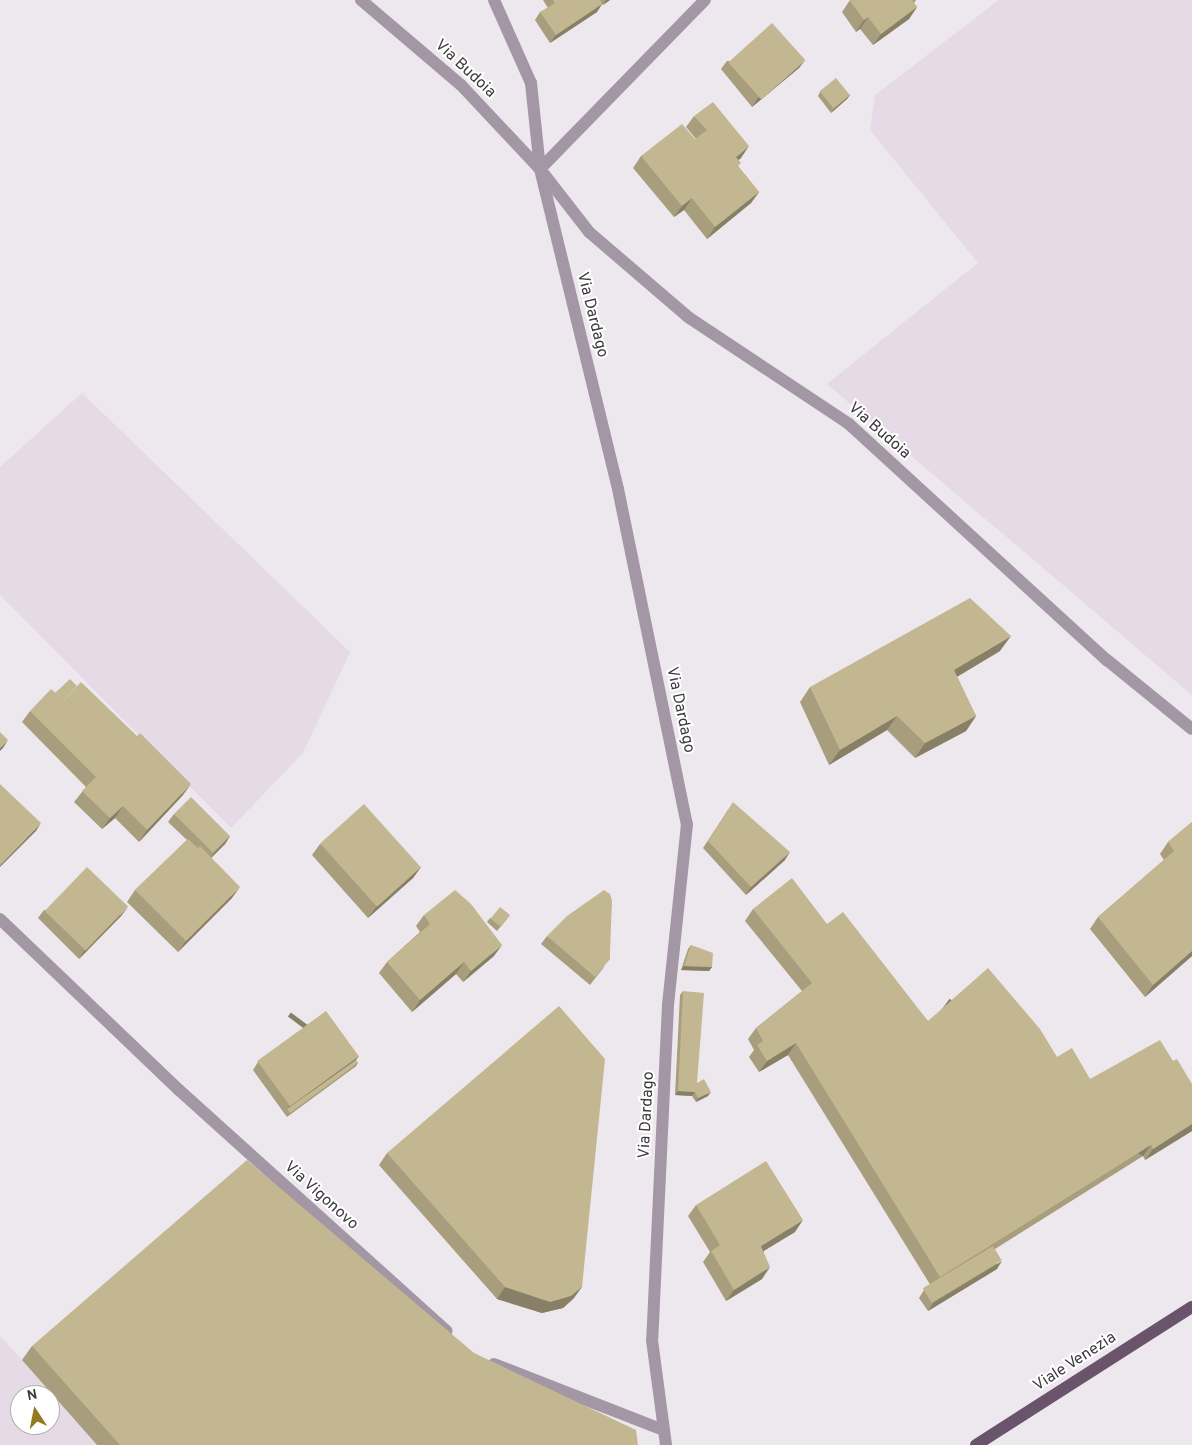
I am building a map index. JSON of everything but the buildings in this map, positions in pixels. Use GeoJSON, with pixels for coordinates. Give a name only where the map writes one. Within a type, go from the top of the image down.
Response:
{"type":"FeatureCollection","features":[{"type":"Feature","properties":{"kind":"main road","name":"Viale Venezia"},"geometry":{"type":"LineString","coordinates":[[976,1445],[1192,1307]]}},
{"type":"Feature","properties":{"kind":"street","name":"Via Budoia"},"geometry":{"type":"LineString","coordinates":[[361,0],[461,85],[540,169],[597,238],[688,316],[849,424],[1107,660],[1192,729]]}},
{"type":"Feature","properties":{"kind":"street","name":"Via Dardago"},"geometry":{"type":"LineString","coordinates":[[494,0],[531,83],[540,169],[618,489],[687,824],[668,1005],[652,1340],[666,1445]]}},
{"type":"Feature","properties":{"kind":"street"},"geometry":{"type":"LineString","coordinates":[[540,169],[705,0]]}},
{"type":"Feature","properties":{"kind":"street","name":"Via Vigonovo"},"geometry":{"type":"LineString","coordinates":[[0,919],[179,1090],[454,1337]]}},
{"type":"Feature","properties":{"kind":"street"},"geometry":{"type":"LineString","coordinates":[[485,1360],[664,1430]]}},
{"type":"Feature","properties":{"kind":"shaded area"},"geometry":{"type":"Polygon","coordinates":[[[999,0],[1192,0],[1192,695],[827,384],[978,263],[870,130],[875,95],[999,0]]]}},
{"type":"Feature","properties":{"kind":"shaded area"},"geometry":{"type":"Polygon","coordinates":[[[82,393],[350,652],[303,753],[231,828],[0,595],[0,467],[82,393]]]}},
{"type":"Feature","properties":{"kind":"shaded area"},"geometry":{"type":"Polygon","coordinates":[[[0,1336],[44,1385],[10,1385],[10,1435],[60,1435],[60,1403],[97,1445],[0,1445],[0,1336]]]}}]}
